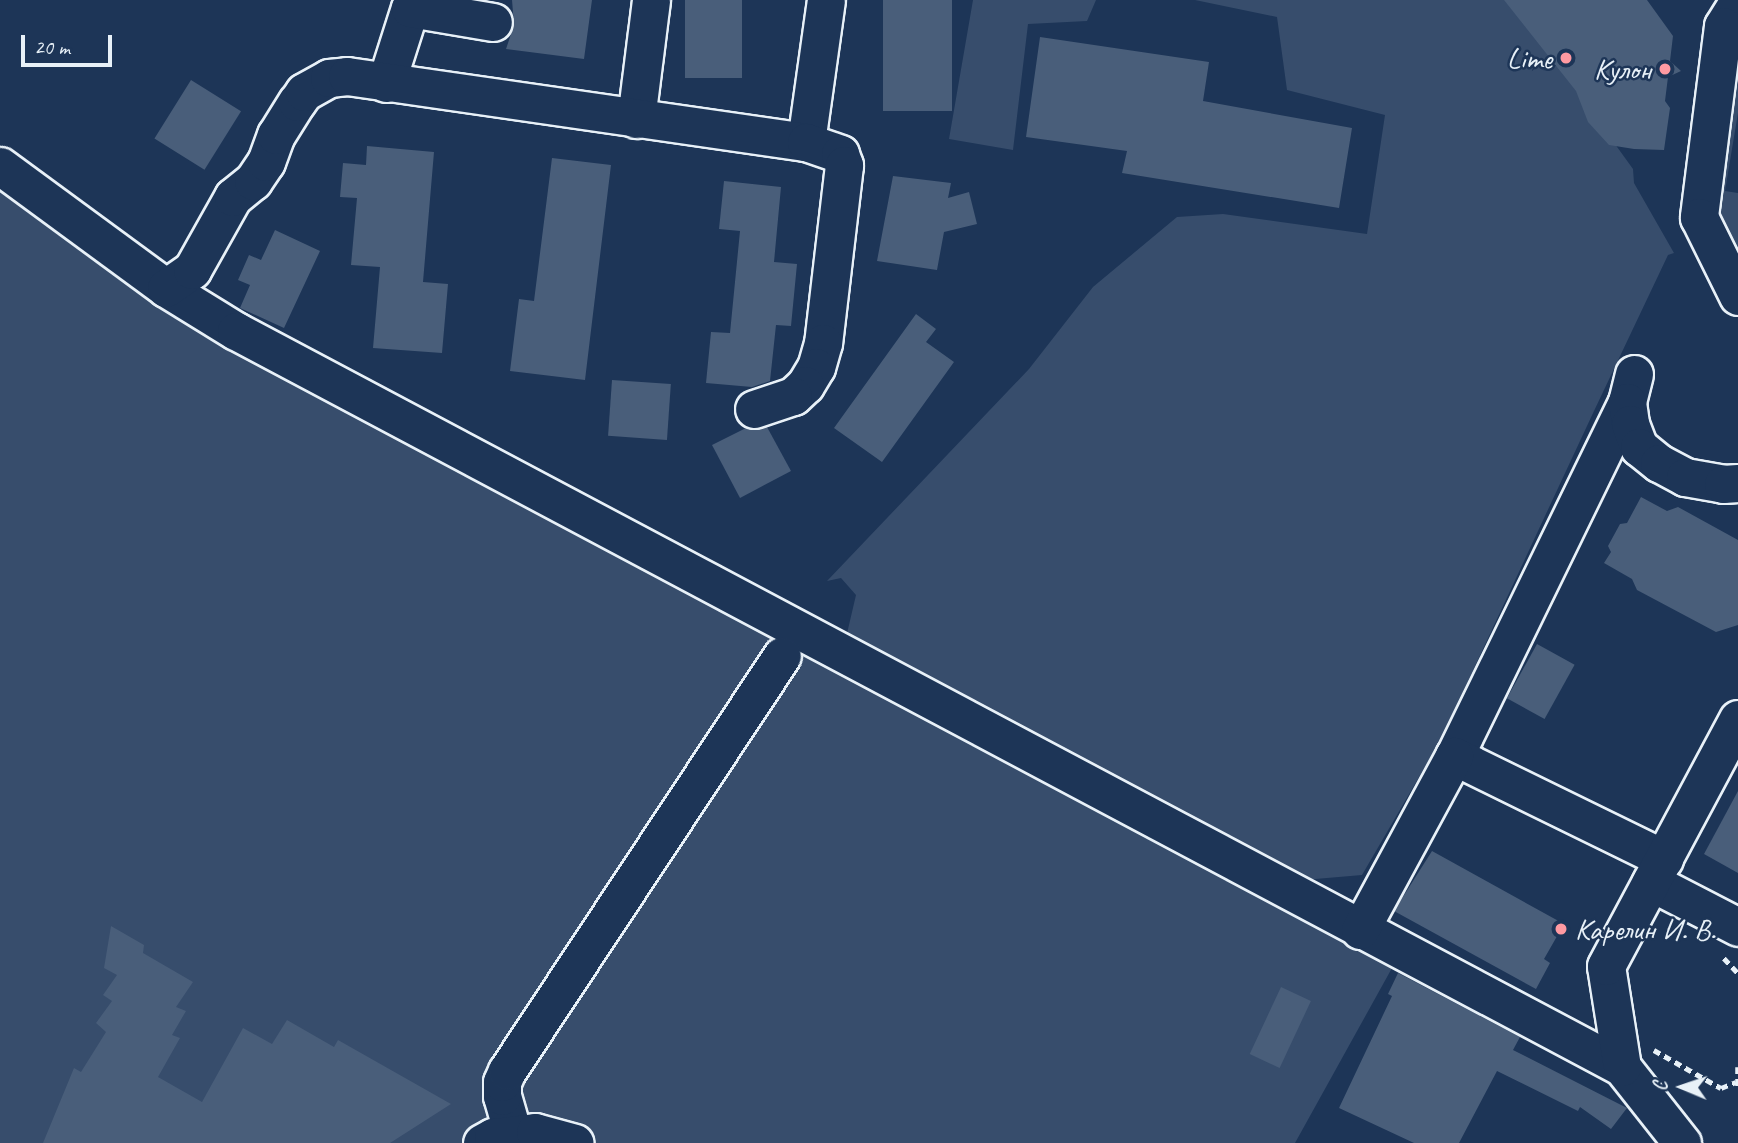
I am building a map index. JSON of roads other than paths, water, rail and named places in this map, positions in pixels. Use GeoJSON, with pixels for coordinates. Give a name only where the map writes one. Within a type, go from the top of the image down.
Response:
{"type":"FeatureCollection","features":[{"type":"Feature","properties":{"kind":"street"},"geometry":{"type":"LineString","coordinates":[[636,119],[651,0]]}},
{"type":"Feature","properties":{"kind":"street"},"geometry":{"type":"LineString","coordinates":[[806,142],[826,0]]}},
{"type":"Feature","properties":{"kind":"street"},"geometry":{"type":"LineString","coordinates":[[1738,2],[1723,26],[1699,217],[1738,296]]}},
{"type":"Feature","properties":{"kind":"street"},"geometry":{"type":"LineString","coordinates":[[386,83],[410,8],[493,22]]}},
{"type":"Feature","properties":{"kind":"street"},"geometry":{"type":"LineString","coordinates":[[166,288],[192,270],[233,197],[253,181],[276,135],[304,92],[329,78],[347,76],[806,142],[840,155],[844,165],[823,344],[816,367],[793,396],[754,409]]}},
{"type":"Feature","properties":{"kind":"street"},"geometry":{"type":"LineString","coordinates":[[0,166],[166,288],[236,331],[1622,1067],[1682,1143]]}},
{"type":"Feature","properties":{"kind":"street"},"geometry":{"type":"LineString","coordinates":[[1360,930],[1454,756],[1631,388],[1630,424],[1639,447],[1659,463],[1685,477],[1723,484],[1738,483]]}},
{"type":"Feature","properties":{"kind":"street"},"geometry":{"type":"LineString","coordinates":[[575,1143],[535,1132],[497,1139],[507,1070],[782,656]]}},
{"type":"Feature","properties":{"kind":"street"},"geometry":{"type":"LineString","coordinates":[[1622,1067],[1606,966],[1738,719]]}},
{"type":"Feature","properties":{"kind":"street"},"geometry":{"type":"LineString","coordinates":[[1454,756],[1657,870],[1738,927]]}},
{"type":"Feature","properties":{"kind":"place","name":"Lime"},"geometry":{"type":"Point","coordinates":[1566,58]}},
{"type":"Feature","properties":{"kind":"place","name":"Кулон"},"geometry":{"type":"Point","coordinates":[1665,69]}},
{"type":"Feature","properties":{"kind":"place","name":"Карелин И. В."},"geometry":{"type":"Point","coordinates":[1561,929]}}]}
